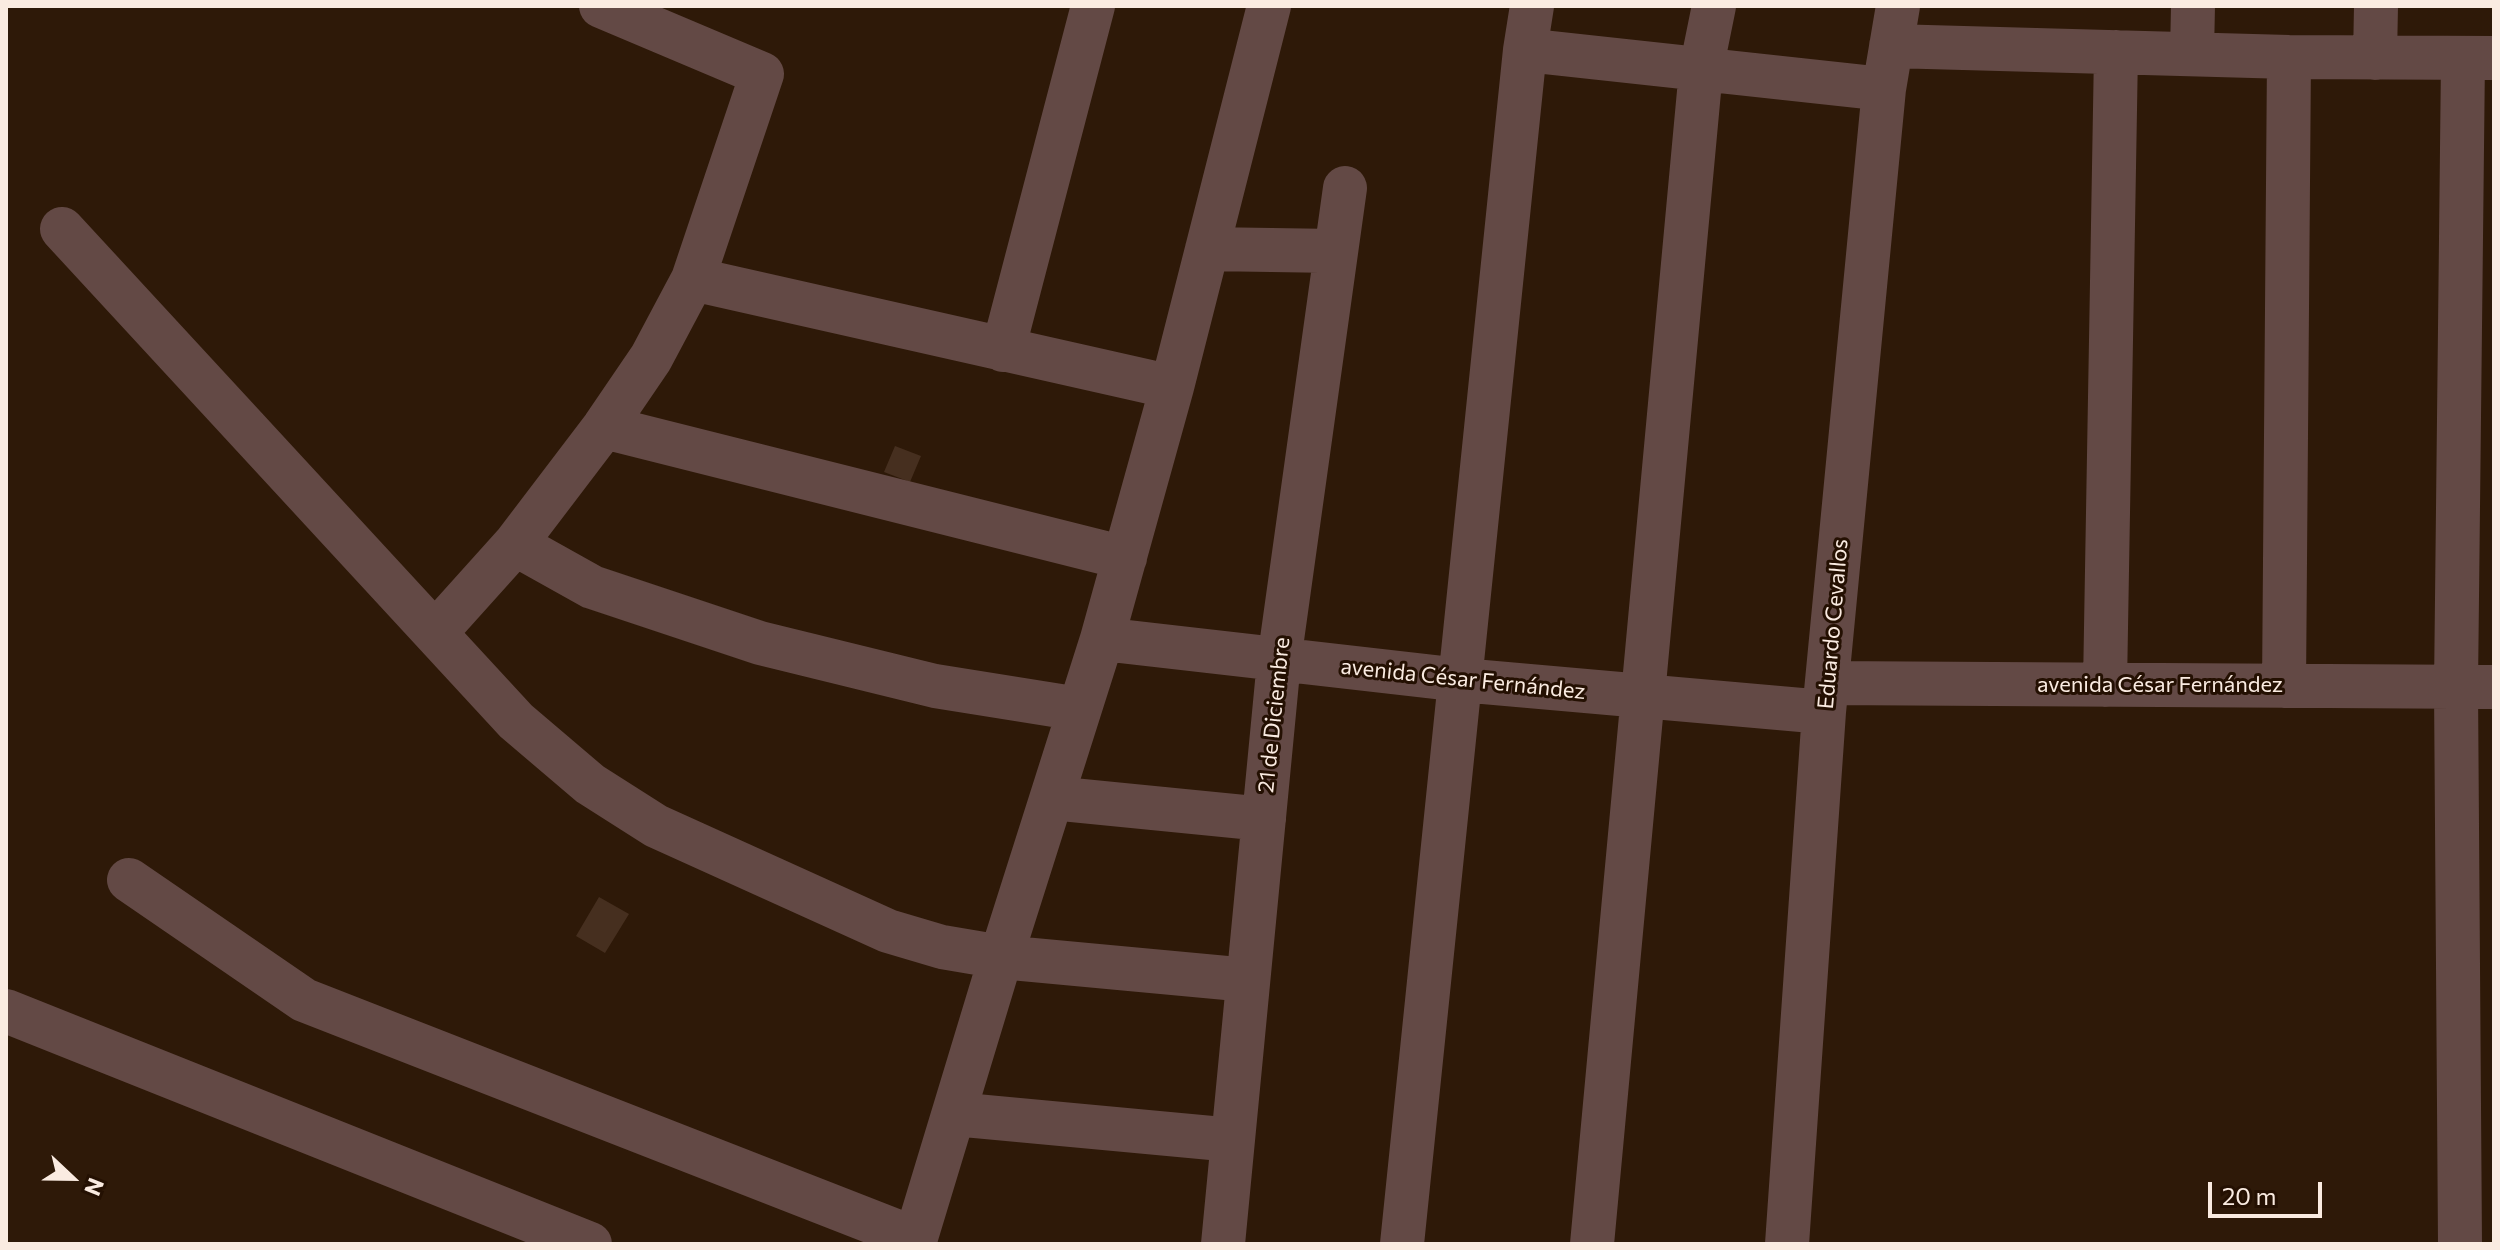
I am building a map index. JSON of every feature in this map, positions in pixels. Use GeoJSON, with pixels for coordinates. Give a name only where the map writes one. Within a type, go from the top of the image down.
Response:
{"type":"FeatureCollection","features":[{"type":"Feature","properties":{"kind":"street"},"geometry":{"type":"LineString","coordinates":[[435,633],[515,544],[604,427],[651,358],[693,279],[762,74],[601,6]]}},
{"type":"Feature","properties":{"kind":"street"},"geometry":{"type":"LineString","coordinates":[[1003,350],[1093,6]]}},
{"type":"Feature","properties":{"kind":"street"},"geometry":{"type":"LineString","coordinates":[[129,880],[304,1000],[915,1241],[1102,639],[1172,387],[1269,6]]}},
{"type":"Feature","properties":{"kind":"street"},"geometry":{"type":"LineString","coordinates":[[1402,1244],[1532,6]]}},
{"type":"Feature","properties":{"kind":"street"},"geometry":{"type":"LineString","coordinates":[[1592,1244],[1701,70],[1714,6]]}},
{"type":"Feature","properties":{"kind":"street"},"geometry":{"type":"LineString","coordinates":[[2192,54],[2193,6]]}},
{"type":"Feature","properties":{"kind":"street"},"geometry":{"type":"LineString","coordinates":[[2375,58],[2376,6]]}},
{"type":"Feature","properties":{"kind":"street"},"geometry":{"type":"LineString","coordinates":[[1894,26],[2116,52],[2478,58],[2475,687],[2460,1244]]}},
{"type":"Feature","properties":{"kind":"street","name":"Eduardo Cevallos"},"geometry":{"type":"LineString","coordinates":[[1787,1244],[1825,697],[1884,89],[1894,26]]}},
{"type":"Feature","properties":{"kind":"street"},"geometry":{"type":"LineString","coordinates":[[1525,50],[1884,89]]}},
{"type":"Feature","properties":{"kind":"street"},"geometry":{"type":"LineString","coordinates":[[2105,685],[2116,52]]}},
{"type":"Feature","properties":{"kind":"street"},"geometry":{"type":"LineString","coordinates":[[2284,686],[2289,57]]}},
{"type":"Feature","properties":{"kind":"street","name":"21 de Diciembre"},"geometry":{"type":"LineString","coordinates":[[1223,1244],[1279,661],[1345,188]]}},
{"type":"Feature","properties":{"kind":"street"},"geometry":{"type":"LineString","coordinates":[[62,229],[516,721],[590,784],[656,826],[888,931],[942,947],[1001,957],[1248,980]]}},
{"type":"Feature","properties":{"kind":"street"},"geometry":{"type":"LineString","coordinates":[[1207,249],[1336,251]]}},
{"type":"Feature","properties":{"kind":"street"},"geometry":{"type":"LineString","coordinates":[[693,279],[1172,387]]}},
{"type":"Feature","properties":{"kind":"street"},"geometry":{"type":"LineString","coordinates":[[604,427],[1125,558]]}},
{"type":"Feature","properties":{"kind":"street"},"geometry":{"type":"LineString","coordinates":[[515,544],[592,587],[760,643],[935,686],[1079,709]]}},
{"type":"Feature","properties":{"kind":"street","name":"avenida César Fernández"},"geometry":{"type":"LineString","coordinates":[[1102,639],[1279,661],[1642,696],[1825,697],[2105,685],[2475,687]]}},
{"type":"Feature","properties":{"kind":"street"},"geometry":{"type":"LineString","coordinates":[[1052,798],[1264,819]]}},
{"type":"Feature","properties":{"kind":"street"},"geometry":{"type":"LineString","coordinates":[[6,1011],[590,1244]]}},
{"type":"Feature","properties":{"kind":"street"},"geometry":{"type":"LineString","coordinates":[[954,1114],[1233,1140]]}},
{"type":"Feature","properties":{"kind":"building"},"geometry":{"type":"Polygon","coordinates":[[[895,446],[921,456],[910,482],[884,472],[895,446]]]}},
{"type":"Feature","properties":{"kind":"building"},"geometry":{"type":"Polygon","coordinates":[[[599,897],[629,914],[605,953],[576,936],[599,897]]]}}]}
